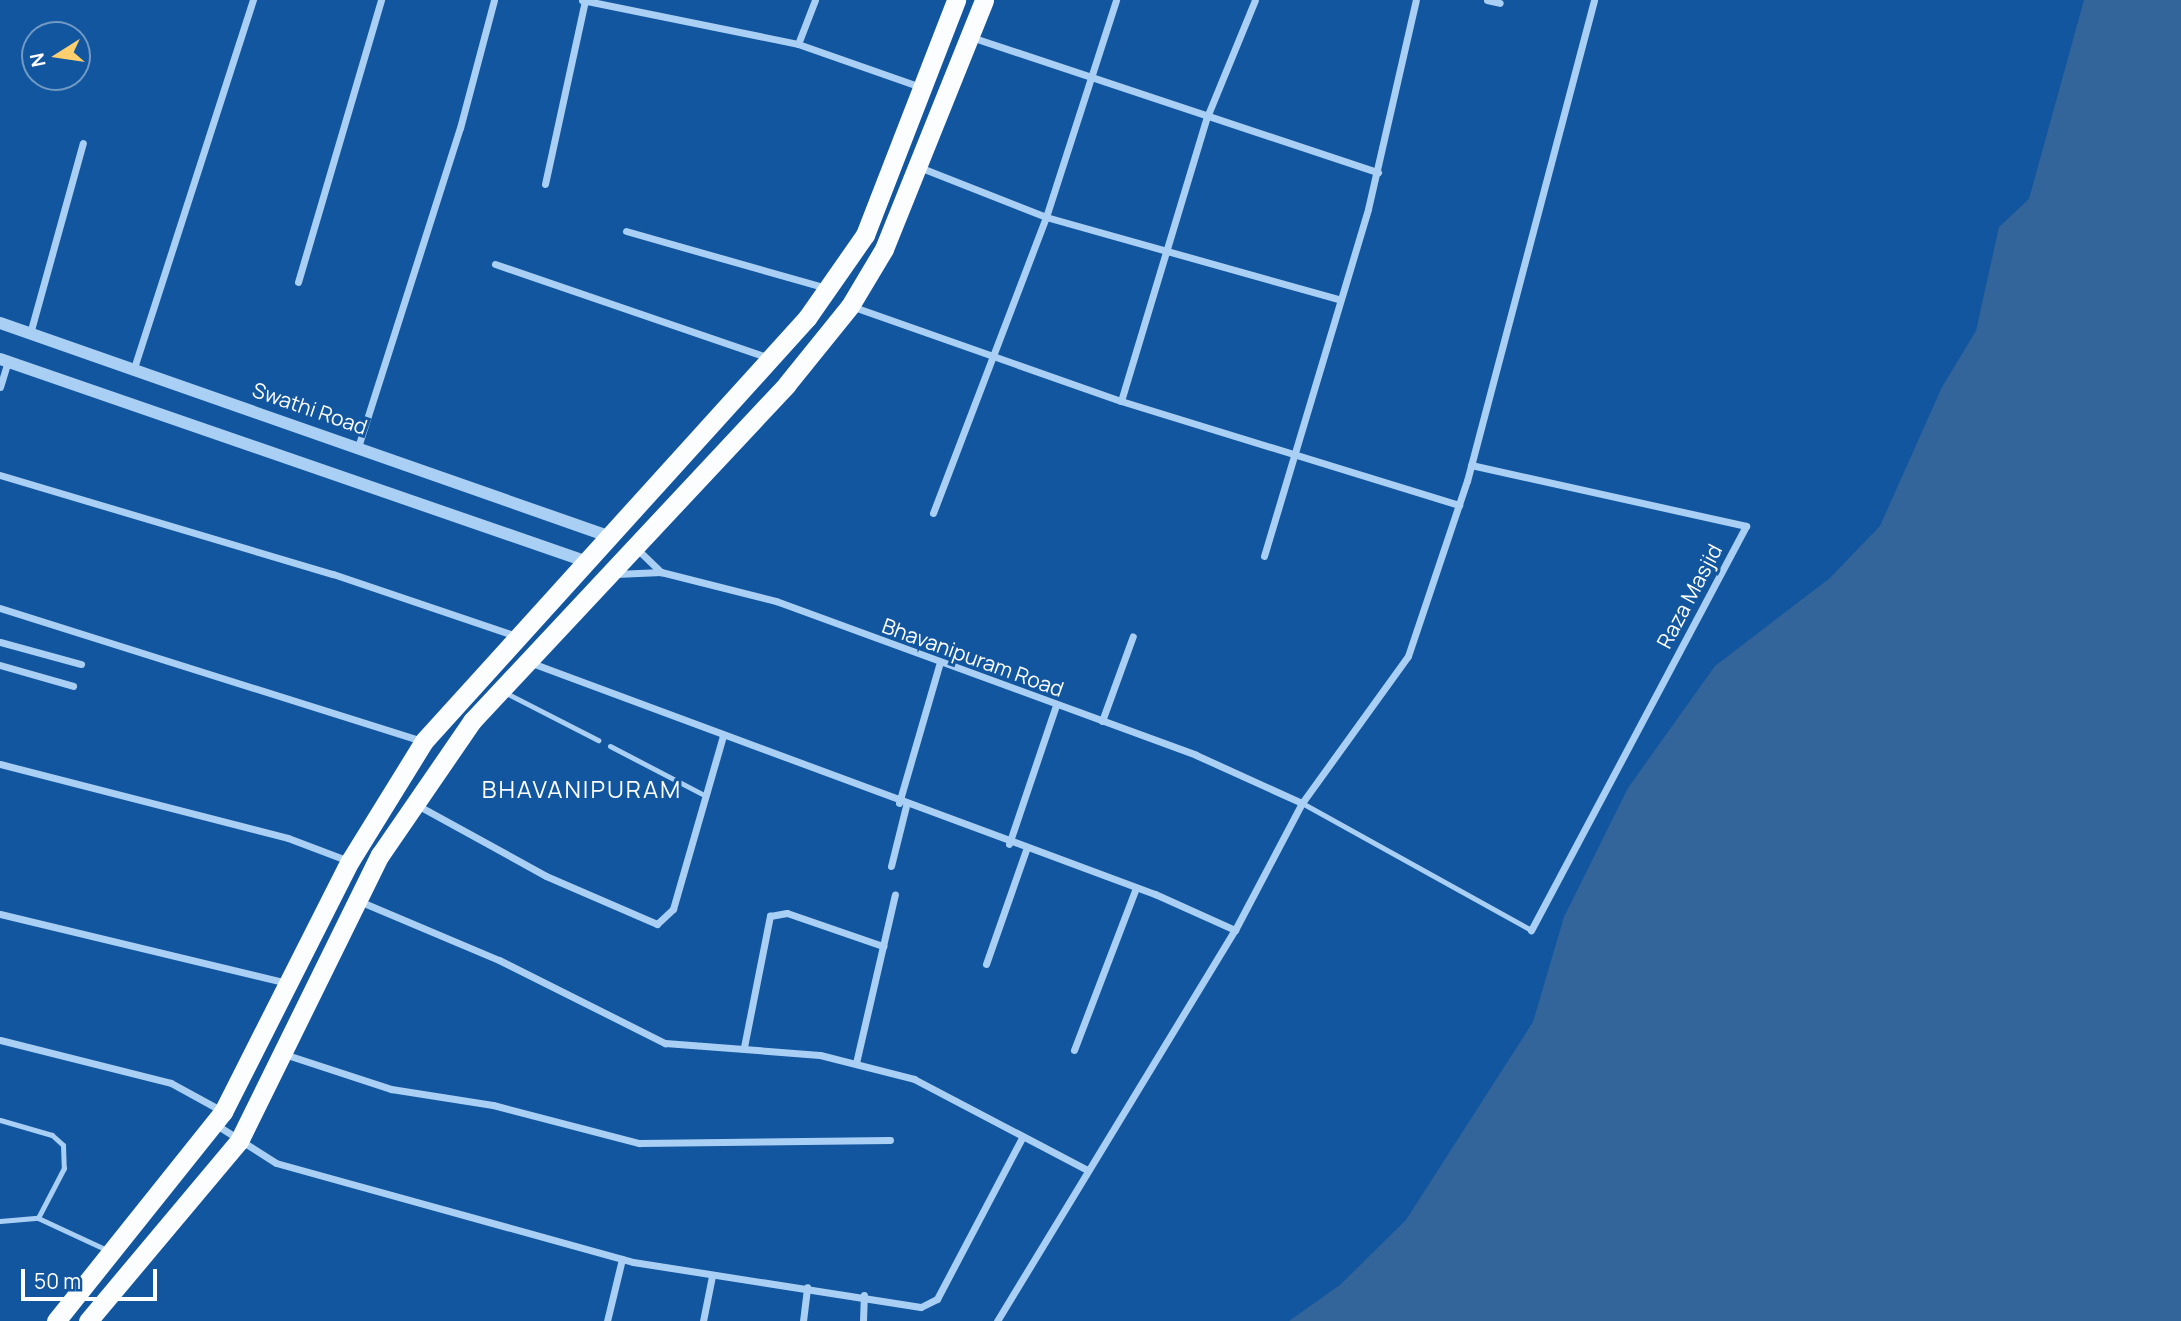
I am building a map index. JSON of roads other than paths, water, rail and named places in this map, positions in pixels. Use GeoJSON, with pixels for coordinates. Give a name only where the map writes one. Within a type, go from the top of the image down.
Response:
{"type":"FeatureCollection","features":[{"type":"Feature","properties":{"kind":"highway"},"geometry":{"type":"LineString","coordinates":[[56,1321],[218,1118],[350,861],[424,741],[582,560],[769,359],[827,288],[865,235],[956,0]]}},
{"type":"Feature","properties":{"kind":"highway"},"geometry":{"type":"LineString","coordinates":[[88,1321],[239,1141],[358,900],[413,803],[525,660],[635,548],[850,306],[884,249],[984,0]]}},
{"type":"Feature","properties":{"kind":"street"},"geometry":{"type":"LineString","coordinates":[[134,368],[253,0]]}},
{"type":"Feature","properties":{"kind":"street"},"geometry":{"type":"LineString","coordinates":[[298,282],[381,0]]}},
{"type":"Feature","properties":{"kind":"street"},"geometry":{"type":"LineString","coordinates":[[359,444],[460,128],[494,0]]}},
{"type":"Feature","properties":{"kind":"street"},"geometry":{"type":"LineString","coordinates":[[799,44],[815,0]]}},
{"type":"Feature","properties":{"kind":"street"},"geometry":{"type":"LineString","coordinates":[[933,513],[996,357],[1046,217],[1089,75],[1116,0]]}},
{"type":"Feature","properties":{"kind":"street"},"geometry":{"type":"LineString","coordinates":[[1121,401],[1169,254],[1208,117],[1255,0]]}},
{"type":"Feature","properties":{"kind":"street"},"geometry":{"type":"LineString","coordinates":[[1264,556],[1336,299],[1378,172],[1416,0]]}},
{"type":"Feature","properties":{"kind":"street"},"geometry":{"type":"LineString","coordinates":[[1487,0],[1500,3]]}},
{"type":"Feature","properties":{"kind":"street"},"geometry":{"type":"LineString","coordinates":[[997,1321],[1235,930],[1302,803],[1408,656],[1471,465],[1594,0]]}},
{"type":"Feature","properties":{"kind":"street"},"geometry":{"type":"LineString","coordinates":[[545,184],[583,1],[799,44],[921,87]]}},
{"type":"Feature","properties":{"kind":"street"},"geometry":{"type":"LineString","coordinates":[[970,37],[1378,172]]}},
{"type":"Feature","properties":{"kind":"street"},"geometry":{"type":"LineString","coordinates":[[31,330],[83,143]]}},
{"type":"Feature","properties":{"kind":"street"},"geometry":{"type":"LineString","coordinates":[[919,167],[1046,217],[1169,254],[1336,299]]}},
{"type":"Feature","properties":{"kind":"street"},"geometry":{"type":"LineString","coordinates":[[626,231],[827,288]]}},
{"type":"Feature","properties":{"kind":"street"},"geometry":{"type":"LineString","coordinates":[[495,264],[769,359]]}},
{"type":"Feature","properties":{"kind":"street"},"geometry":{"type":"LineString","coordinates":[[850,306],[1121,401],[1459,505]]}},
{"type":"Feature","properties":{"kind":"street","name":"Swathi Road"},"geometry":{"type":"LineString","coordinates":[[0,323],[31,330],[359,444],[606,535]]}},
{"type":"Feature","properties":{"kind":"street"},"geometry":{"type":"LineString","coordinates":[[0,387],[4,360],[582,560]]}},
{"type":"Feature","properties":{"kind":"street","name":"Raza Masjid"},"geometry":{"type":"LineString","coordinates":[[1471,465],[1746,526],[1531,930]]}},
{"type":"Feature","properties":{"kind":"street"},"geometry":{"type":"LineString","coordinates":[[0,475],[333,574],[517,637]]}},
{"type":"Feature","properties":{"kind":"street","name":"Bhavanipuram Road"},"geometry":{"type":"LineString","coordinates":[[635,548],[661,572],[776,601],[939,665],[1196,755],[1302,803]]}},
{"type":"Feature","properties":{"kind":"street"},"geometry":{"type":"LineString","coordinates":[[609,574],[661,572]]}},
{"type":"Feature","properties":{"kind":"street"},"geometry":{"type":"LineString","coordinates":[[0,608],[424,741]]}},
{"type":"Feature","properties":{"kind":"street"},"geometry":{"type":"LineString","coordinates":[[1102,721],[1133,636]]}},
{"type":"Feature","properties":{"kind":"street"},"geometry":{"type":"LineString","coordinates":[[0,642],[81,664]]}},
{"type":"Feature","properties":{"kind":"street"},"geometry":{"type":"LineString","coordinates":[[525,660],[1009,844],[1136,888],[1235,930]]}},
{"type":"Feature","properties":{"kind":"street"},"geometry":{"type":"LineString","coordinates":[[0,665],[74,686]]}},
{"type":"Feature","properties":{"kind":"street"},"geometry":{"type":"LineString","coordinates":[[891,866],[902,804],[939,665]]}},
{"type":"Feature","properties":{"kind":"street"},"geometry":{"type":"LineString","coordinates":[[1009,844],[1056,705]]}},
{"type":"Feature","properties":{"kind":"street"},"geometry":{"type":"LineString","coordinates":[[413,803],[546,876],[657,924],[673,909],[723,736]]}},
{"type":"Feature","properties":{"kind":"street"},"geometry":{"type":"LineString","coordinates":[[0,764],[288,838],[350,861]]}},
{"type":"Feature","properties":{"kind":"street"},"geometry":{"type":"LineString","coordinates":[[986,964],[1026,850]]}},
{"type":"Feature","properties":{"kind":"street"},"geometry":{"type":"LineString","coordinates":[[1074,1050],[1136,888]]}},
{"type":"Feature","properties":{"kind":"street"},"geometry":{"type":"LineString","coordinates":[[856,1063],[895,894]]}},
{"type":"Feature","properties":{"kind":"street"},"geometry":{"type":"LineString","coordinates":[[358,900],[499,960],[665,1043],[744,1047],[856,1063],[914,1079],[1087,1170]]}},
{"type":"Feature","properties":{"kind":"street"},"geometry":{"type":"LineString","coordinates":[[744,1047],[770,916],[787,913],[883,946]]}},
{"type":"Feature","properties":{"kind":"street"},"geometry":{"type":"LineString","coordinates":[[0,914],[289,984]]}},
{"type":"Feature","properties":{"kind":"street"},"geometry":{"type":"LineString","coordinates":[[0,1040],[171,1083],[218,1118],[239,1141],[276,1163],[622,1259],[712,1276],[933,1304],[1022,1138]]}},
{"type":"Feature","properties":{"kind":"street"},"geometry":{"type":"LineString","coordinates":[[284,1054],[391,1088],[493,1105],[639,1143],[890,1140]]}},
{"type":"Feature","properties":{"kind":"street"},"geometry":{"type":"LineString","coordinates":[[607,1321],[622,1259]]}},
{"type":"Feature","properties":{"kind":"street"},"geometry":{"type":"LineString","coordinates":[[704,1321],[712,1276]]}},
{"type":"Feature","properties":{"kind":"street"},"geometry":{"type":"LineString","coordinates":[[803,1321],[807,1287]]}},
{"type":"Feature","properties":{"kind":"street"},"geometry":{"type":"LineString","coordinates":[[863,1321],[864,1295]]}},
{"type":"Feature","properties":{"kind":"lane"},"geometry":{"type":"LineString","coordinates":[[499,690],[598,740]]}},
{"type":"Feature","properties":{"kind":"lane"},"geometry":{"type":"LineString","coordinates":[[610,746],[706,796]]}},
{"type":"Feature","properties":{"kind":"lane"},"geometry":{"type":"LineString","coordinates":[[1302,803],[1531,930]]}},
{"type":"Feature","properties":{"kind":"lane"},"geometry":{"type":"LineString","coordinates":[[0,1120],[52,1135],[63,1145],[64,1168],[38,1218]]}},
{"type":"Feature","properties":{"kind":"lane"},"geometry":{"type":"LineString","coordinates":[[0,1221],[38,1218],[112,1252]]}},
{"type":"Feature","properties":{"kind":"water"},"geometry":{"type":"Polygon","coordinates":[[[2084,0],[2181,0],[2181,1321],[1289,1321],[1340,1285],[1406,1220],[1533,1022],[1564,917],[1628,788],[1715,666],[1830,578],[1880,526],[1942,387],[1976,331],[1999,227],[2029,199],[2084,0]]]}},
{"type":"Feature","properties":{"kind":"district","name":"BHAVANIPURAM"},"geometry":{"type":"Point","coordinates":[582,789]}}]}
